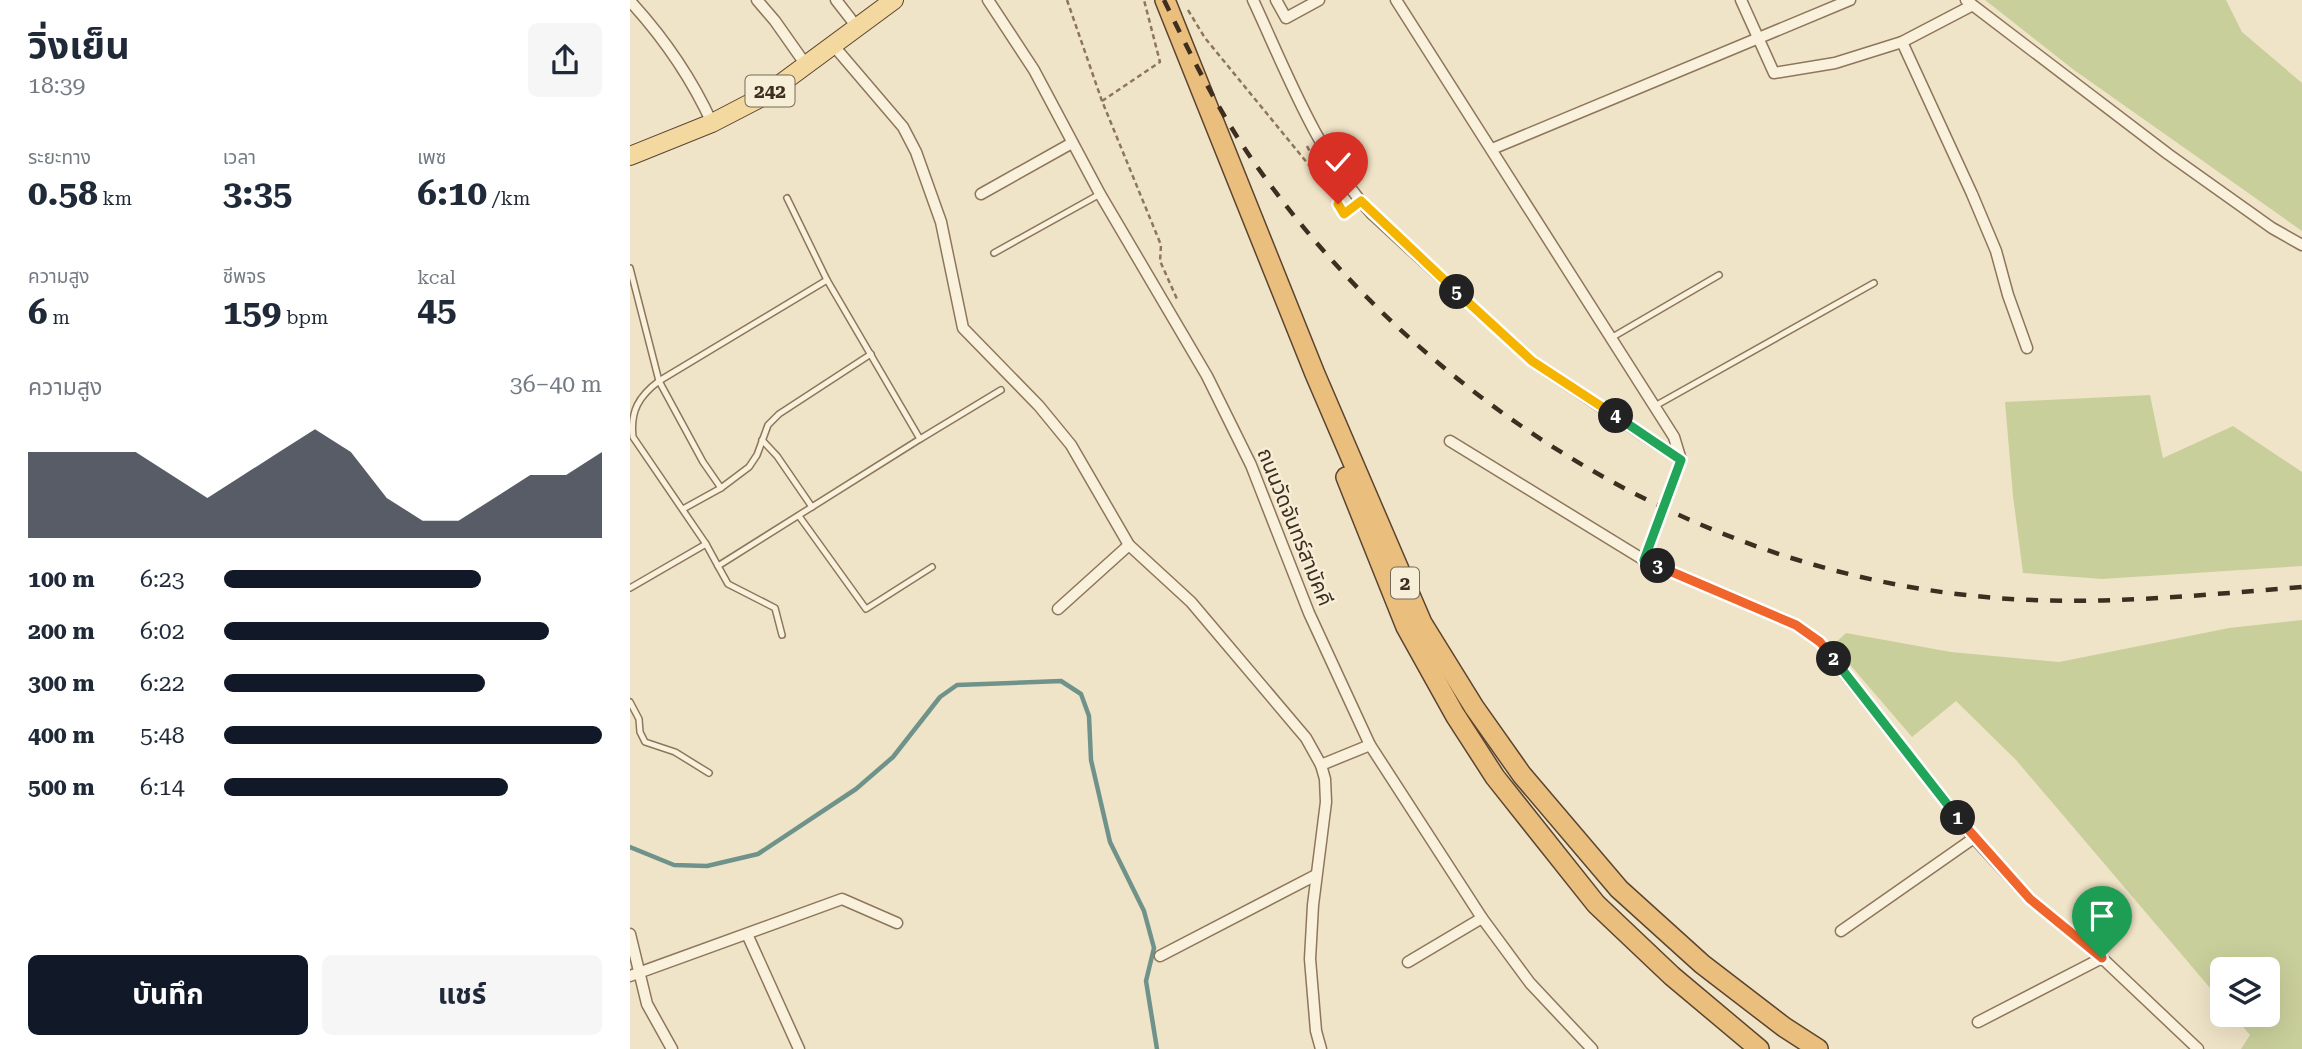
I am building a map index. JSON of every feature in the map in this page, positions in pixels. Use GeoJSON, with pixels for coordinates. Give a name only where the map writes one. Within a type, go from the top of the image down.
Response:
{"type":"FeatureCollection","features":[{"type":"Feature","properties":{"kind":"highway","name":"2"},"geometry":{"type":"LineString","coordinates":[[1156,0],[1406,627],[1455,715],[1495,777],[1596,904],[1672,975],[1759,1049]]}},
{"type":"Feature","properties":{"kind":"highway","name":"2"},"geometry":{"type":"LineString","coordinates":[[1165,0],[1315,374],[1422,623],[1461,686],[1522,775],[1619,889],[1702,964],[1784,1027],[1818,1049]]}},
{"type":"Feature","properties":{"kind":"main road","name":"242"},"geometry":{"type":"LineString","coordinates":[[630,156],[712,123],[764,96],[894,0]]}},
{"type":"Feature","properties":{"kind":"street"},"geometry":{"type":"LineString","coordinates":[[757,0],[775,20],[806,65]]}},
{"type":"Feature","properties":{"kind":"street"},"geometry":{"type":"LineString","coordinates":[[836,0],[857,27]]}},
{"type":"Feature","properties":{"kind":"street","name":"ถนนวัดจันทร์สามัคคี"},"geometry":{"type":"LineString","coordinates":[[988,0],[1034,70],[1100,194],[1207,376],[1251,465],[1309,613],[1370,745],[1482,918],[1530,984],[1592,1049]]}},
{"type":"Feature","properties":{"kind":"street"},"geometry":{"type":"LineString","coordinates":[[1253,0],[1303,108],[1350,191],[1532,361],[1681,460]]}},
{"type":"Feature","properties":{"kind":"street"},"geometry":{"type":"LineString","coordinates":[[1276,0],[1286,18],[1319,0]]}},
{"type":"Feature","properties":{"kind":"street"},"geometry":{"type":"LineString","coordinates":[[1396,0],[1674,436],[1681,460],[1644,560]]}},
{"type":"Feature","properties":{"kind":"street"},"geometry":{"type":"LineString","coordinates":[[1741,0],[1774,73],[1835,63],[1902,42],[1968,3],[2168,154],[2272,228],[2302,245]]}},
{"type":"Feature","properties":{"kind":"street"},"geometry":{"type":"LineString","coordinates":[[1492,149],[1850,0]]}},
{"type":"Feature","properties":{"kind":"street"},"geometry":{"type":"LineString","coordinates":[[630,1],[663,37],[702,99],[712,123]]}},
{"type":"Feature","properties":{"kind":"street"},"geometry":{"type":"LineString","coordinates":[[1902,42],[1987,228],[2027,348]]}},
{"type":"Feature","properties":{"kind":"street"},"geometry":{"type":"LineString","coordinates":[[833,45],[902,127],[916,152],[941,222],[963,328],[1016,381],[1071,446],[1129,545],[1191,601],[1306,738],[1321,765],[1326,802],[1316,875],[1310,959],[1316,1031],[1321,1049]]}},
{"type":"Feature","properties":{"kind":"street"},"geometry":{"type":"LineString","coordinates":[[981,194],[1072,143]]}},
{"type":"Feature","properties":{"kind":"street"},"geometry":{"type":"LineString","coordinates":[[1450,441],[1644,560],[1796,625],[1820,642],[1974,838],[2030,899],[2102,958],[2198,1049]]}},
{"type":"Feature","properties":{"kind":"street"},"geometry":{"type":"LineString","coordinates":[[1058,609],[1129,545]]}},
{"type":"Feature","properties":{"kind":"street"},"geometry":{"type":"LineString","coordinates":[[1321,765],[1370,745]]}},
{"type":"Feature","properties":{"kind":"street"},"geometry":{"type":"LineString","coordinates":[[1841,931],[1974,838]]}},
{"type":"Feature","properties":{"kind":"street"},"geometry":{"type":"LineString","coordinates":[[1160,956],[1316,875]]}},
{"type":"Feature","properties":{"kind":"street"},"geometry":{"type":"LineString","coordinates":[[635,974],[842,899],[897,923]]}},
{"type":"Feature","properties":{"kind":"street"},"geometry":{"type":"LineString","coordinates":[[1408,962],[1482,918]]}},
{"type":"Feature","properties":{"kind":"street"},"geometry":{"type":"LineString","coordinates":[[630,934],[635,974],[647,1004],[672,1049]]}},
{"type":"Feature","properties":{"kind":"street"},"geometry":{"type":"LineString","coordinates":[[747,934],[799,1049]]}},
{"type":"Feature","properties":{"kind":"street"},"geometry":{"type":"LineString","coordinates":[[1978,1022],[2102,958]]}},
{"type":"Feature","properties":{"kind":"lane"},"geometry":{"type":"LineString","coordinates":[[994,253],[1100,194]]}},
{"type":"Feature","properties":{"kind":"lane"},"geometry":{"type":"LineString","coordinates":[[787,198],[827,280],[920,439]]}},
{"type":"Feature","properties":{"kind":"lane"},"geometry":{"type":"LineString","coordinates":[[630,268],[659,381],[703,462],[721,488]]}},
{"type":"Feature","properties":{"kind":"lane"},"geometry":{"type":"LineString","coordinates":[[1611,338],[1719,275]]}},
{"type":"Feature","properties":{"kind":"lane"},"geometry":{"type":"LineString","coordinates":[[782,635],[775,608],[728,584],[706,544],[633,437],[631,427],[640,397],[659,381],[827,280]]}},
{"type":"Feature","properties":{"kind":"lane"},"geometry":{"type":"LineString","coordinates":[[1655,406],[1874,283]]}},
{"type":"Feature","properties":{"kind":"lane"},"geometry":{"type":"LineString","coordinates":[[683,509],[721,488],[749,467],[757,455],[768,425],[779,414],[871,354]]}},
{"type":"Feature","properties":{"kind":"lane"},"geometry":{"type":"LineString","coordinates":[[718,566],[1001,390]]}},
{"type":"Feature","properties":{"kind":"lane"},"geometry":{"type":"LineString","coordinates":[[762,440],[777,456],[812,507]]}},
{"type":"Feature","properties":{"kind":"lane"},"geometry":{"type":"LineString","coordinates":[[799,516],[866,610],[932,567]]}},
{"type":"Feature","properties":{"kind":"lane"},"geometry":{"type":"LineString","coordinates":[[630,588],[706,544]]}},
{"type":"Feature","properties":{"kind":"lane"},"geometry":{"type":"LineString","coordinates":[[630,702],[639,719],[640,732],[645,742],[675,752],[709,773]]}},
{"type":"Feature","properties":{"kind":"path"},"geometry":{"type":"LineString","coordinates":[[1067,0],[1102,101],[1161,246],[1160,261],[1177,299]]}},
{"type":"Feature","properties":{"kind":"path"},"geometry":{"type":"LineString","coordinates":[[1102,101],[1160,62],[1144,0]]}},
{"type":"Feature","properties":{"kind":"path"},"geometry":{"type":"LineString","coordinates":[[1187,9],[1205,38],[1327,186],[1344,214],[1361,201]]}},
{"type":"Feature","properties":{"kind":"green space"},"geometry":{"type":"Polygon","coordinates":[[[1985,0],[2226,0],[2242,32],[2302,83],[2302,231],[2074,70],[1985,0]]]}},
{"type":"Feature","properties":{"kind":"green space"},"geometry":{"type":"Polygon","coordinates":[[[2150,395],[2163,458],[2233,426],[2302,472],[2302,566],[2102,579],[2023,573],[2005,402],[2150,395]]]}},
{"type":"Feature","properties":{"kind":"green space"},"geometry":{"type":"Polygon","coordinates":[[[2302,620],[2302,1049],[2241,1049],[2250,1035],[2243,1027],[2280,1027],[2280,957],[2210,957],[2210,988],[2016,760],[1956,701],[1912,737],[1833,645],[1846,633],[1951,652],[2059,662],[2229,628],[2302,620]]]}},
{"type":"Feature","properties":{"kind":"waterway"},"geometry":{"type":"LineString","coordinates":[[630,847],[674,865],[707,866],[758,854],[856,789],[893,757],[940,697],[957,685],[1061,681],[1081,694],[1089,716],[1091,760],[1110,842],[1144,911],[1154,948],[1146,981],[1157,1049]]}},
{"type":"Feature","properties":{"kind":"railway"},"geometry":{"type":"LineString","coordinates":[[1164,0],[1215,100],[1251,158],[1319,246],[1397,326],[1483,398],[1576,461],[1675,513],[1778,554],[1886,582],[1997,598],[2111,600],[2302,587]]}},
{"type":"Feature","properties":{"kind":"route"},"geometry":{"type":"LineString","coordinates":[[1338,204],[1344,214],[1361,201],[1532,361],[1681,460],[1644,560],[1796,625],[1820,642],[1974,838],[2030,899],[2102,958]]}}]}
